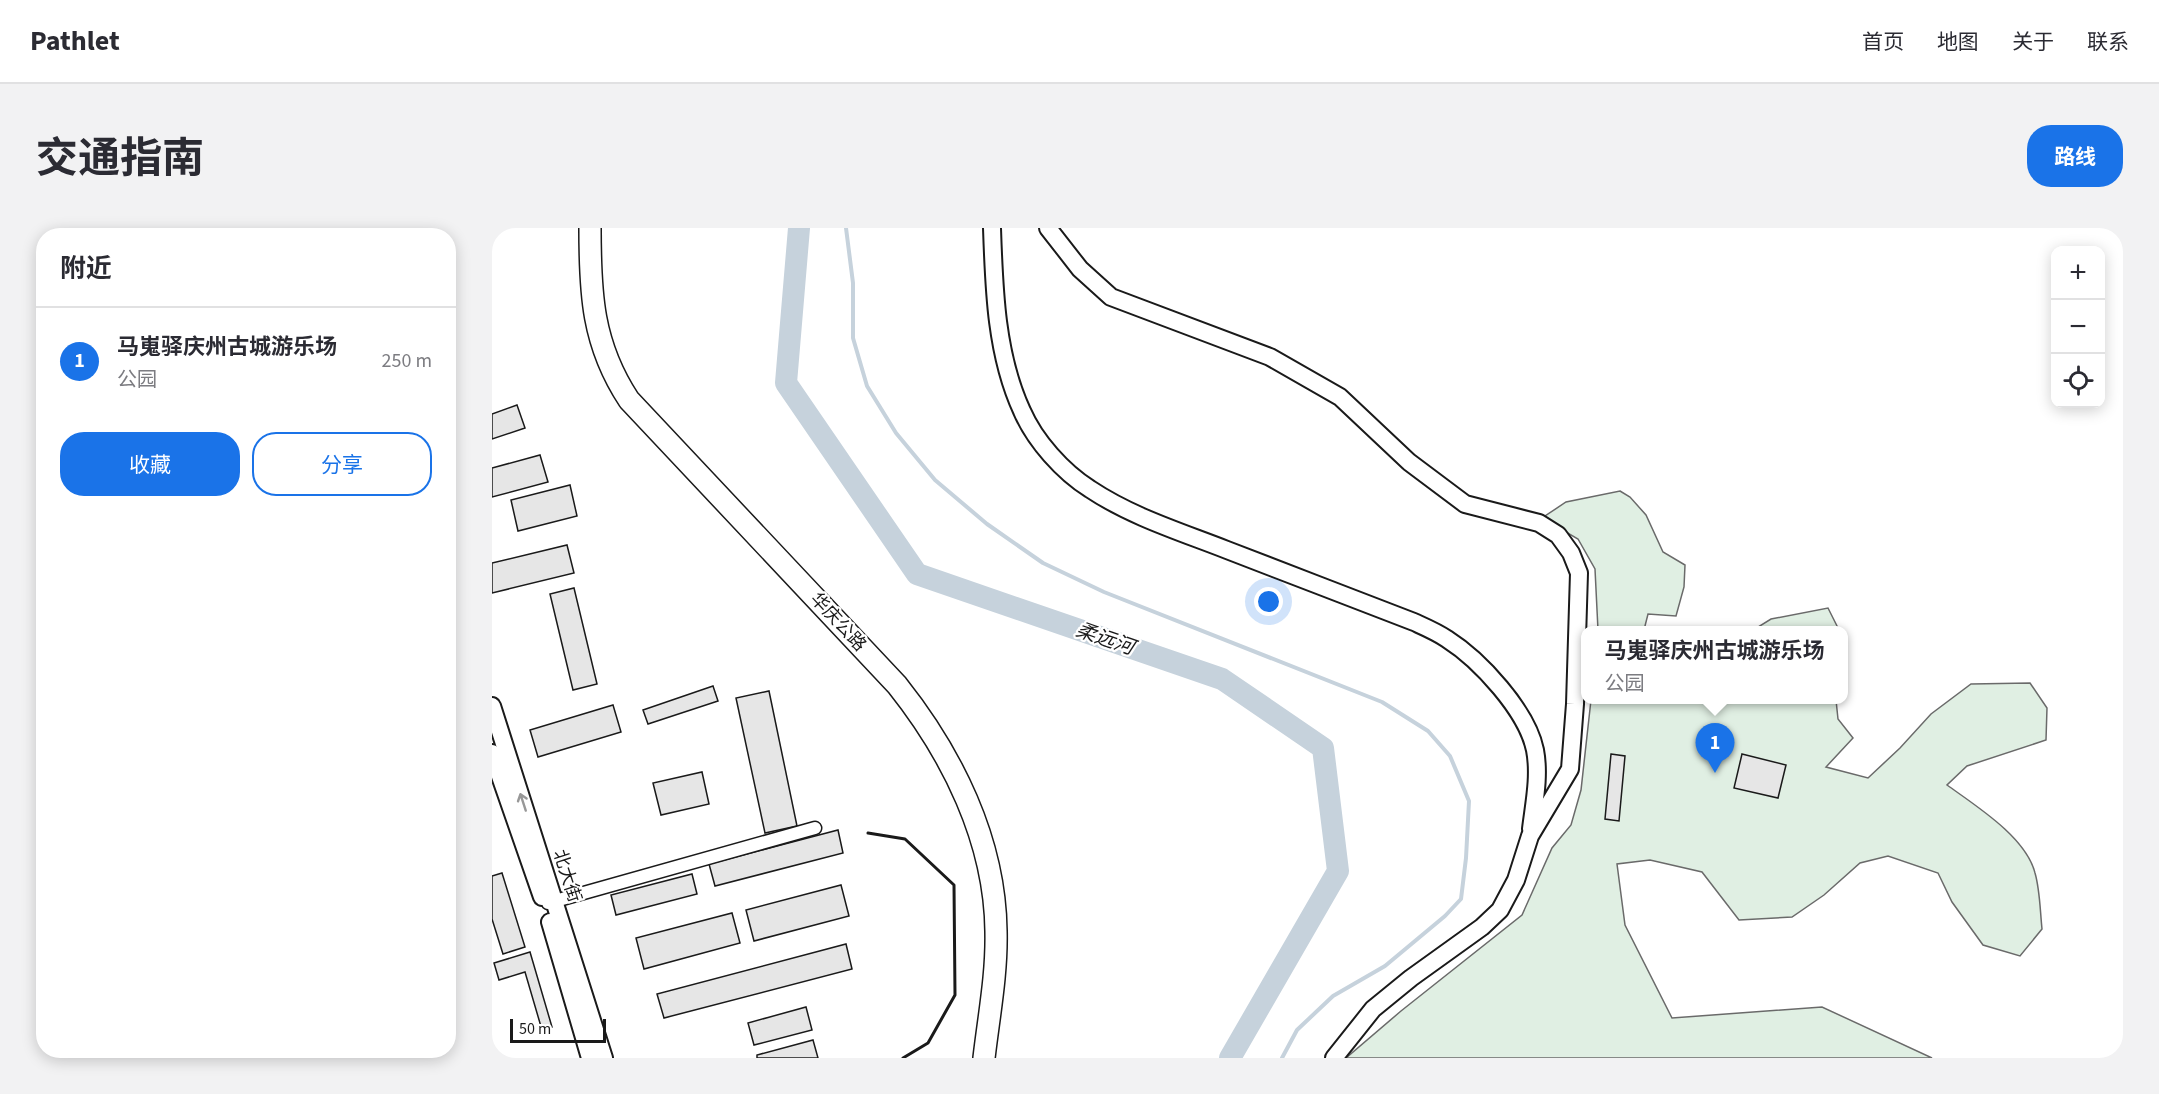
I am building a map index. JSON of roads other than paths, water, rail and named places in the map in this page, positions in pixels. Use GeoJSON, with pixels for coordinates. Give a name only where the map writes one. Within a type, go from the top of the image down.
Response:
{"type":"FeatureCollection","features":[{"type":"Feature","properties":{"kind":"highway","name":"华庆公路"},"geometry":{"type":"LineString","coordinates":[[590,228],[595,320],[606,358],[629,400],[897,685],[919,713],[949,760],[975,821],[994,905],[996,958],[984,1058]]}},
{"type":"Feature","properties":{"kind":"highway","name":"华庆公路"},"geometry":{"type":"LineString","coordinates":[[596,228],[601,317],[613,356],[634,394],[901,680],[925,709],[954,758],[981,818],[991,851],[1001,904],[1002,959],[991,1058]]}},
{"type":"Feature","properties":{"kind":"street"},"geometry":{"type":"LineString","coordinates":[[992,228],[1000,336],[1022,412],[1038,438],[1062,465],[1088,488],[1121,507],[1158,524],[1414,622],[1447,638],[1499,687],[1522,719],[1535,750],[1536,787],[1530,836],[1516,880],[1500,910],[1482,927],[1410,978],[1373,1009],[1334,1058]]}},
{"type":"Feature","properties":{"kind":"street"},"geometry":{"type":"LineString","coordinates":[[1048,228],[1080,269],[1111,297],[1270,357],[1340,397],[1409,462],[1466,504],[1539,523],[1558,535],[1571,553],[1579,573],[1575,704],[1570,770],[1530,836]]}},
{"type":"Feature","properties":{"kind":"street","name":"北大街"},"geometry":{"type":"LineString","coordinates":[[492,706],[550,902],[590,1058]]}},
{"type":"Feature","properties":{"kind":"street","name":"北大街"},"geometry":{"type":"LineString","coordinates":[[492,753],[550,902],[604,1058]]}},
{"type":"Feature","properties":{"kind":"street"},"geometry":{"type":"LineString","coordinates":[[550,902],[815,828]]}},
{"type":"Feature","properties":{"kind":"waterway","name":"柔远河"},"geometry":{"type":"LineString","coordinates":[[799,228],[786,383],[917,574],[1222,679],[1323,748],[1338,871],[1230,1058]]}},
{"type":"Feature","properties":{"kind":"waterway"},"geometry":{"type":"LineString","coordinates":[[846,228],[853,283],[853,338],[867,386],[896,433],[935,480],[987,524],[1043,563],[1104,592],[1382,702],[1428,731],[1450,756],[1469,801],[1461,899],[1445,916],[1385,966],[1333,996],[1297,1030],[1282,1058]]}},
{"type":"Feature","properties":{"kind":"place","name":"马嵬驿庆州古城游乐场"},"geometry":{"type":"Point","coordinates":[1715,773]}}]}
